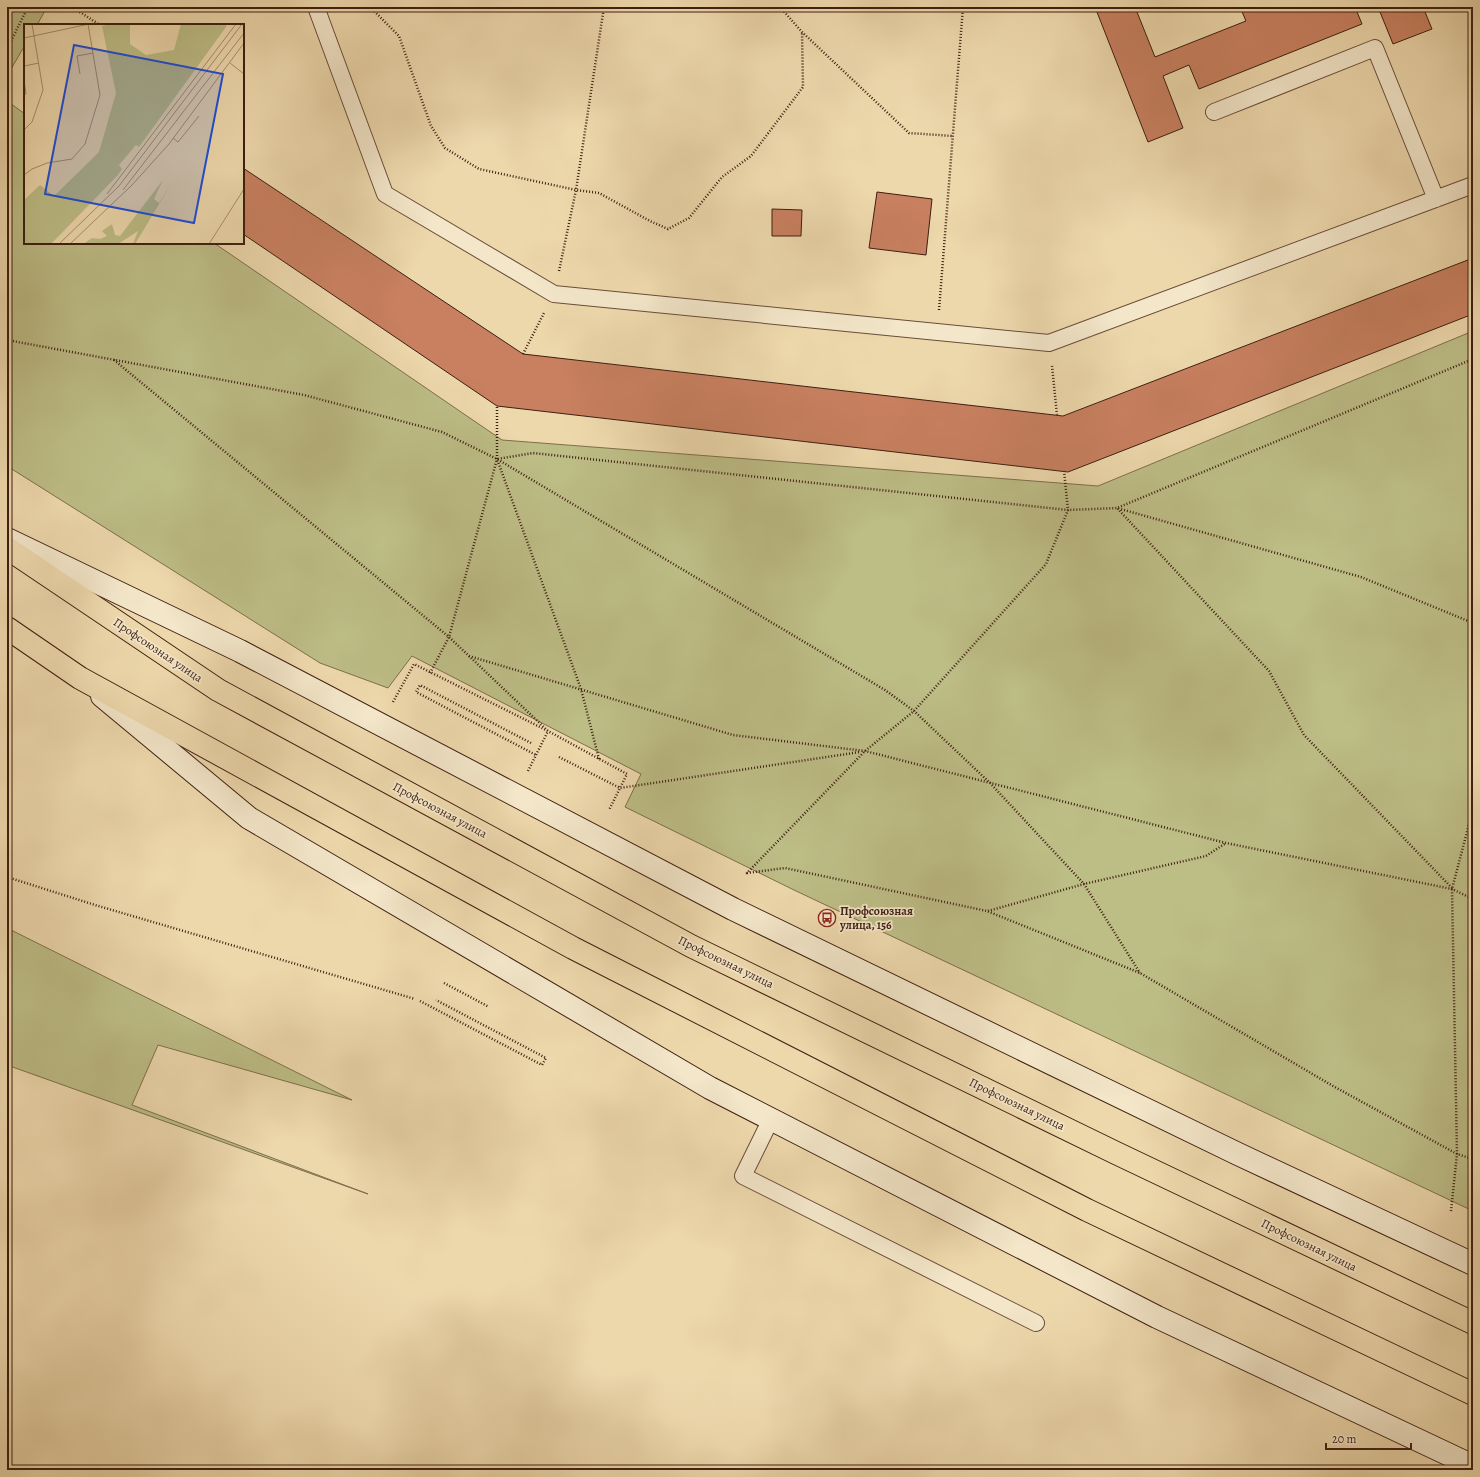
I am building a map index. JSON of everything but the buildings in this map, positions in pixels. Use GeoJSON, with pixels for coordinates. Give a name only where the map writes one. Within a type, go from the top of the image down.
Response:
{"type":"FeatureCollection","features":[{"type":"Feature","properties":{"kind":"main road"},"geometry":{"type":"LineString","coordinates":[[7,539],[240,651],[733,909],[1238,1154],[1473,1264]]}},
{"type":"Feature","properties":{"kind":"main road","name":"Профсоюзная улица"},"geometry":{"type":"LineString","coordinates":[[7,548],[218,690],[691,946],[1116,1153],[1473,1323]]}},
{"type":"Feature","properties":{"kind":"main road"},"geometry":{"type":"LineString","coordinates":[[7,628],[80,678],[249,818],[710,1088],[1157,1317],[1473,1466]]}},
{"type":"Feature","properties":{"kind":"main road"},"geometry":{"type":"LineString","coordinates":[[80,678],[573,948],[1088,1210],[1473,1394]]}},
{"type":"Feature","properties":{"kind":"lane"},"geometry":{"type":"LineString","coordinates":[[316,7],[385,194],[554,294],[1049,343],[1473,185]]}},
{"type":"Feature","properties":{"kind":"lane"},"geometry":{"type":"LineString","coordinates":[[1214,112],[1376,48],[1436,199]]}},
{"type":"Feature","properties":{"kind":"lane"},"geometry":{"type":"LineString","coordinates":[[771,1119],[743,1176],[1036,1323]]}},
{"type":"Feature","properties":{"kind":"path"},"geometry":{"type":"LineString","coordinates":[[7,49],[28,7]]}},
{"type":"Feature","properties":{"kind":"path"},"geometry":{"type":"LineString","coordinates":[[72,7],[98,24]]}},
{"type":"Feature","properties":{"kind":"path"},"geometry":{"type":"LineString","coordinates":[[370,7],[399,36],[431,126],[445,148],[479,169],[576,190],[599,193],[650,221],[668,229],[689,218],[722,177],[751,156],[803,86],[802,32]]}},
{"type":"Feature","properties":{"kind":"path"},"geometry":{"type":"LineString","coordinates":[[523,354],[554,294],[576,190],[604,7]]}},
{"type":"Feature","properties":{"kind":"path"},"geometry":{"type":"LineString","coordinates":[[780,7],[802,32],[909,132],[953,136]]}},
{"type":"Feature","properties":{"kind":"path"},"geometry":{"type":"LineString","coordinates":[[938,333],[963,7]]}},
{"type":"Feature","properties":{"kind":"path"},"geometry":{"type":"LineString","coordinates":[[7,340],[312,397],[442,432],[497,459],[885,690],[914,711],[990,783],[1084,884],[1140,974]]}},
{"type":"Feature","properties":{"kind":"path"},"geometry":{"type":"LineString","coordinates":[[1049,343],[1057,415]]}},
{"type":"Feature","properties":{"kind":"path"},"geometry":{"type":"LineString","coordinates":[[113,359],[449,637],[548,731]]}},
{"type":"Feature","properties":{"kind":"path"},"geometry":{"type":"LineString","coordinates":[[1117,508],[1473,359]]}},
{"type":"Feature","properties":{"kind":"path"},"geometry":{"type":"LineString","coordinates":[[430,673],[449,637],[497,459],[497,406]]}},
{"type":"Feature","properties":{"kind":"path"},"geometry":{"type":"LineString","coordinates":[[497,459],[533,453],[1068,510],[1117,508],[1361,577],[1473,624]]}},
{"type":"Feature","properties":{"kind":"path"},"geometry":{"type":"LineString","coordinates":[[497,459],[581,689],[599,759]]}},
{"type":"Feature","properties":{"kind":"path"},"geometry":{"type":"LineString","coordinates":[[1064,471],[1068,510],[1046,564],[914,711],[865,751],[747,873],[785,868],[987,911],[1140,974],[1333,1086],[1457,1154],[1473,1159]]}},
{"type":"Feature","properties":{"kind":"path"},"geometry":{"type":"LineString","coordinates":[[1117,508],[1269,671],[1304,735],[1452,889]]}},
{"type":"Feature","properties":{"kind":"path"},"geometry":{"type":"LineString","coordinates":[[469,656],[733,735],[865,751],[1226,843],[1452,889],[1473,899]]}},
{"type":"Feature","properties":{"kind":"path"},"geometry":{"type":"LineString","coordinates":[[392,705],[414,664],[548,731],[628,774],[609,810]]}},
{"type":"Feature","properties":{"kind":"path"},"geometry":{"type":"LineString","coordinates":[[532,743],[420,685],[416,692],[536,755]]}},
{"type":"Feature","properties":{"kind":"path"},"geometry":{"type":"LineString","coordinates":[[528,771],[548,731]]}},
{"type":"Feature","properties":{"kind":"path"},"geometry":{"type":"LineString","coordinates":[[559,757],[620,788],[865,751]]}},
{"type":"Feature","properties":{"kind":"path"},"geometry":{"type":"LineString","coordinates":[[1451,1211],[1457,1154],[1452,889],[1473,809]]}},
{"type":"Feature","properties":{"kind":"path"},"geometry":{"type":"LineString","coordinates":[[987,911],[1084,884],[1206,856],[1226,843]]}},
{"type":"Feature","properties":{"kind":"path"},"geometry":{"type":"LineString","coordinates":[[7,877],[103,908],[415,999]]}},
{"type":"Feature","properties":{"kind":"path"},"geometry":{"type":"LineString","coordinates":[[444,983],[489,1007]]}},
{"type":"Feature","properties":{"kind":"path"},"geometry":{"type":"LineString","coordinates":[[420,1001],[542,1065],[546,1058],[436,1000]]}},
{"type":"Feature","properties":{"kind":"green space"},"geometry":{"type":"Polygon","coordinates":[[[7,7],[47,7],[38,24],[24,24],[24,47],[7,76],[7,7]]]}},
{"type":"Feature","properties":{"kind":"green space"},"geometry":{"type":"Polygon","coordinates":[[[7,101],[24,113],[24,244],[215,244],[502,440],[1098,486],[1473,331],[1473,1211],[794,890],[625,807],[641,774],[412,656],[388,688],[320,663],[7,466],[7,101]]]}},
{"type":"Feature","properties":{"kind":"green space"},"geometry":{"type":"Polygon","coordinates":[[[7,928],[352,1100],[158,1045],[132,1105],[368,1194],[7,1065],[7,928]]]}},
{"type":"Feature","properties":{"kind":"place","name":"Профсоюзная улица, 156"},"geometry":{"type":"Point","coordinates":[827,918]}}]}
